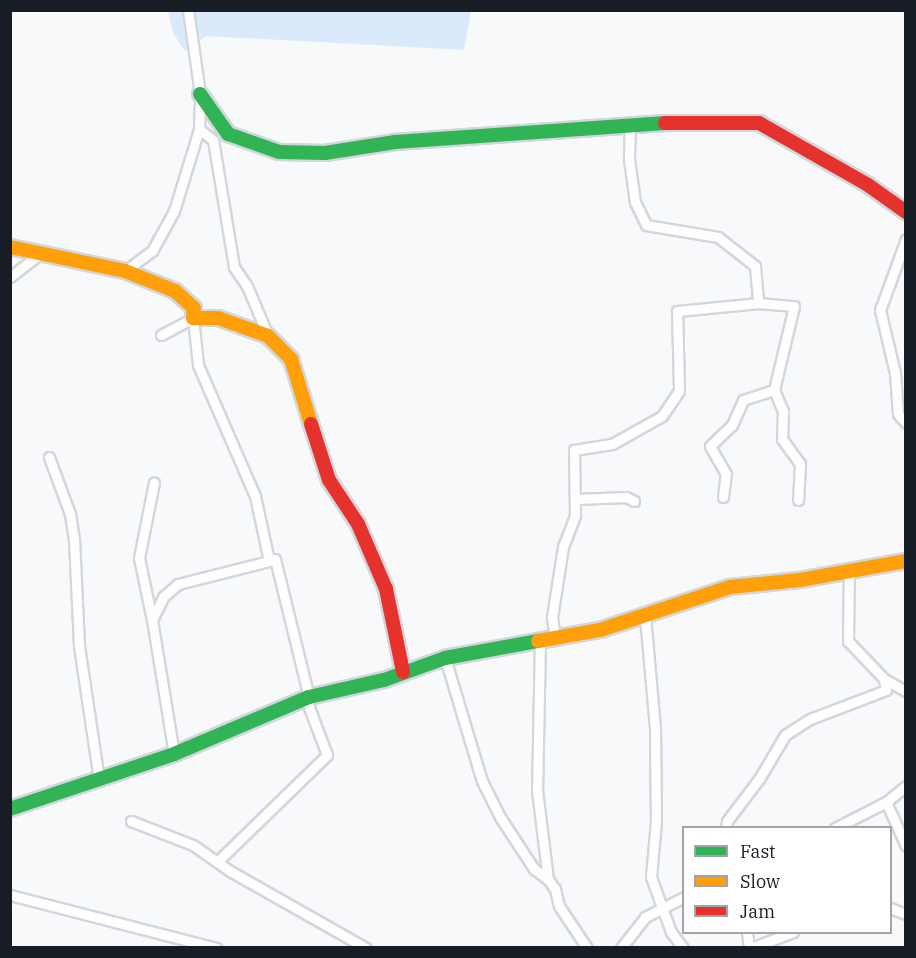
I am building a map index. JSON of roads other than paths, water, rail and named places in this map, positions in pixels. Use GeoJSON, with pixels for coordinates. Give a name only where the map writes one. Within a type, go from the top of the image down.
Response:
{"type":"FeatureCollection","features":[{"type":"Feature","properties":{"kind":"street"},"geometry":{"type":"LineString","coordinates":[[125,271],[152,251],[174,211],[199,129],[200,94],[188,10]]}},
{"type":"Feature","properties":{"kind":"street"},"geometry":{"type":"LineString","coordinates":[[200,94],[228,134],[279,152],[325,153],[395,142],[630,127],[652,123],[759,123],[868,185],[906,212]]}},
{"type":"Feature","properties":{"kind":"street"},"geometry":{"type":"LineString","coordinates":[[630,127],[629,159],[635,202],[646,225],[718,237],[755,266],[758,303]]}},
{"type":"Feature","properties":{"kind":"street"},"geometry":{"type":"LineString","coordinates":[[199,129],[213,140],[234,267],[268,336],[277,350],[291,359],[329,480],[350,508],[376,559],[386,589],[403,672]]}},
{"type":"Feature","properties":{"kind":"street"},"geometry":{"type":"LineString","coordinates":[[906,239],[880,310],[895,373],[898,414],[906,423]]}},
{"type":"Feature","properties":{"kind":"street"},"geometry":{"type":"LineString","coordinates":[[10,247],[38,255],[125,271],[175,291],[194,308],[198,365],[255,496],[270,561]]}},
{"type":"Feature","properties":{"kind":"street"},"geometry":{"type":"LineString","coordinates":[[10,277],[38,255]]}},
{"type":"Feature","properties":{"kind":"street"},"geometry":{"type":"LineString","coordinates":[[555,637],[552,617],[563,547],[577,499],[572,460],[574,450],[612,444],[662,416],[679,391],[677,311],[758,303],[794,306],[774,390],[783,411],[782,439],[800,464],[798,500]]}},
{"type":"Feature","properties":{"kind":"street"},"geometry":{"type":"LineString","coordinates":[[161,335],[193,318],[218,318],[268,336]]}},
{"type":"Feature","properties":{"kind":"street"},"geometry":{"type":"LineString","coordinates":[[723,497],[726,474],[710,446],[732,425],[743,400],[774,390]]}},
{"type":"Feature","properties":{"kind":"street"},"geometry":{"type":"LineString","coordinates":[[49,457],[70,514],[74,539],[79,646],[99,780]]}},
{"type":"Feature","properties":{"kind":"street"},"geometry":{"type":"LineString","coordinates":[[154,482],[139,558],[152,620],[174,754]]}},
{"type":"Feature","properties":{"kind":"street"},"geometry":{"type":"LineString","coordinates":[[577,499],[626,496],[634,501]]}},
{"type":"Feature","properties":{"kind":"street"},"geometry":{"type":"LineString","coordinates":[[152,620],[162,597],[178,584],[275,559],[307,698],[327,755],[219,860]]}},
{"type":"Feature","properties":{"kind":"street"},"geometry":{"type":"LineString","coordinates":[[10,809],[174,754],[307,698],[446,658],[540,639],[600,630],[730,587],[800,580],[849,569],[906,561]]}},
{"type":"Feature","properties":{"kind":"street"},"geometry":{"type":"LineString","coordinates":[[849,569],[848,641],[884,679],[906,691]]}},
{"type":"Feature","properties":{"kind":"street"},"geometry":{"type":"LineString","coordinates":[[645,616],[655,728],[656,821],[651,877],[671,932],[683,948]]}},
{"type":"Feature","properties":{"kind":"street"},"geometry":{"type":"LineString","coordinates":[[540,639],[537,790],[548,879]]}},
{"type":"Feature","properties":{"kind":"street"},"geometry":{"type":"LineString","coordinates":[[446,658],[482,781],[534,869],[548,879],[555,889],[558,906],[586,948]]}},
{"type":"Feature","properties":{"kind":"street"},"geometry":{"type":"LineString","coordinates":[[726,826],[727,820],[759,779],[785,735],[810,719],[886,690],[884,679]]}},
{"type":"Feature","properties":{"kind":"street"},"geometry":{"type":"LineString","coordinates":[[839,826],[886,802],[906,786]]}},
{"type":"Feature","properties":{"kind":"street"},"geometry":{"type":"LineString","coordinates":[[886,802],[906,846]]}},
{"type":"Feature","properties":{"kind":"street"},"geometry":{"type":"LineString","coordinates":[[131,821],[219,860],[230,872],[366,948]]}},
{"type":"Feature","properties":{"kind":"street"},"geometry":{"type":"LineString","coordinates":[[10,895],[214,947]]}},
{"type":"Feature","properties":{"kind":"street"},"geometry":{"type":"LineString","coordinates":[[621,948],[645,917],[682,898]]}},
{"type":"Feature","properties":{"kind":"street"},"geometry":{"type":"LineString","coordinates":[[892,908],[906,914]]}},
{"type":"Feature","properties":{"kind":"street"},"geometry":{"type":"LineString","coordinates":[[750,948],[790,934]]}}]}
